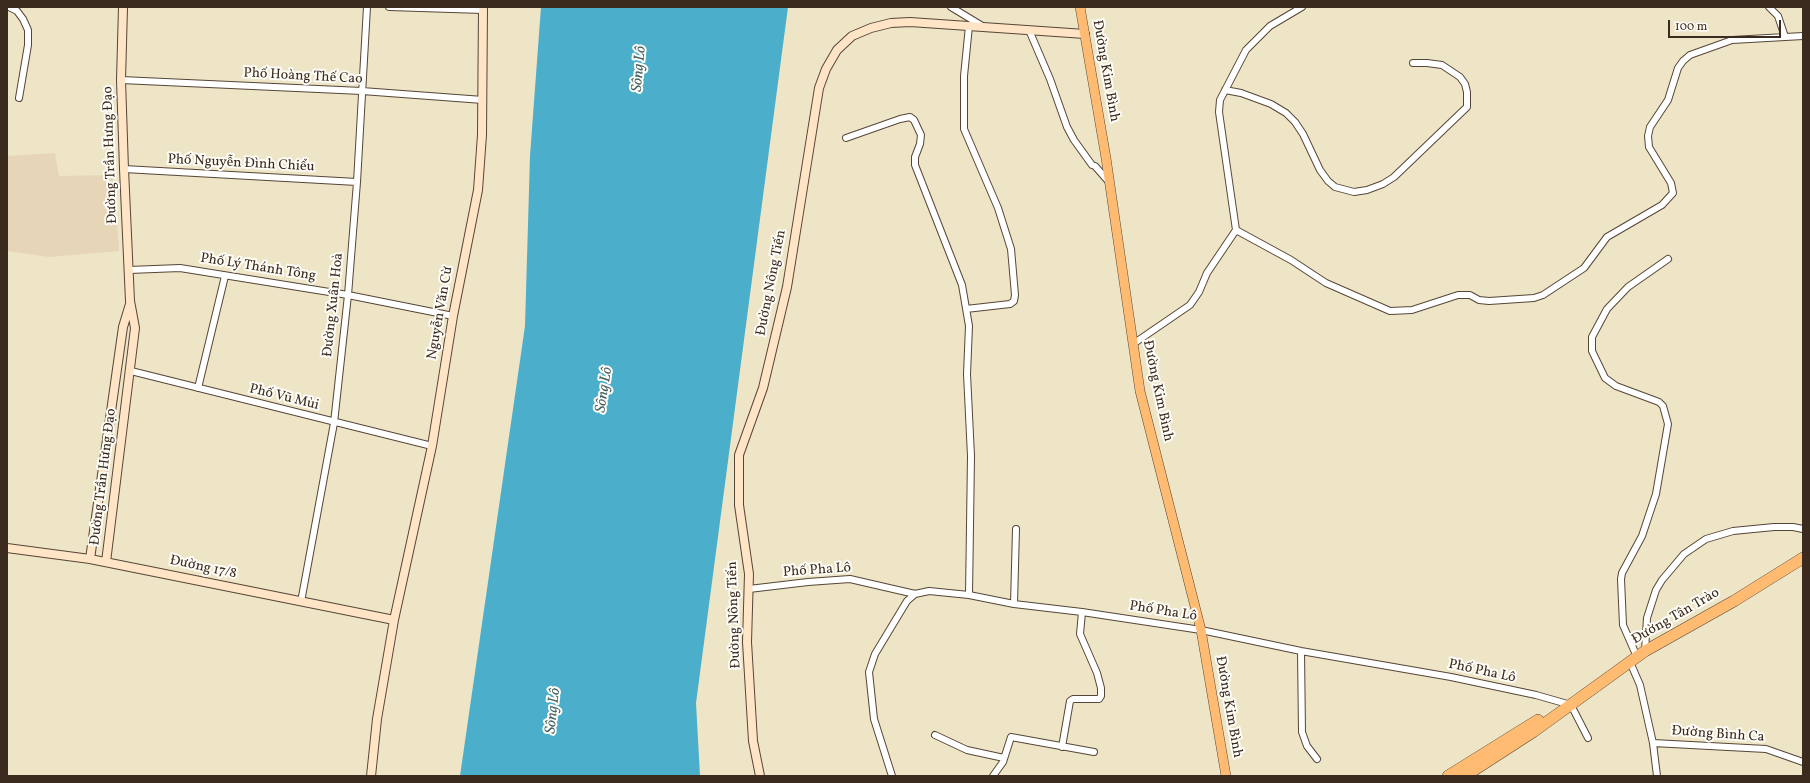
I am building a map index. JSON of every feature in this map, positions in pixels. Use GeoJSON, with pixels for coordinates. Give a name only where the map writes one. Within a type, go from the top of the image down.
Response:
{"type":"FeatureCollection","features":[{"type":"Feature","properties":{"kind":"highway","name":"Đường Tân Trào"},"geometry":{"type":"LineString","coordinates":[[1465,776],[1533,732],[1637,657],[1734,601],[1803,558]]}},
{"type":"Feature","properties":{"kind":"highway","name":"Đường Tân Trào"},"geometry":{"type":"LineString","coordinates":[[1448,776],[1537,720],[1569,706]]}},
{"type":"Feature","properties":{"kind":"main road","name":"Đường Kim Bình"},"geometry":{"type":"LineString","coordinates":[[1080,7],[1106,158],[1132,344],[1145,411],[1201,630],[1226,776]]}},
{"type":"Feature","properties":{"kind":"street"},"geometry":{"type":"LineString","coordinates":[[10,7],[17,11],[28,30],[28,45],[18,98]]}},
{"type":"Feature","properties":{"kind":"street","name":"Đường Trần Hưng Đạo"},"geometry":{"type":"LineString","coordinates":[[106,562],[131,371],[135,328],[130,301],[124,169],[121,80],[123,7]]}},
{"type":"Feature","properties":{"kind":"street","name":"Đường Xuân Hoà"},"geometry":{"type":"LineString","coordinates":[[301,602],[334,423],[348,295],[357,182],[367,7]]}},
{"type":"Feature","properties":{"kind":"street"},"geometry":{"type":"LineString","coordinates":[[389,7],[483,8]]}},
{"type":"Feature","properties":{"kind":"street"},"geometry":{"type":"LineString","coordinates":[[951,7],[985,27]]}},
{"type":"Feature","properties":{"kind":"street"},"geometry":{"type":"LineString","coordinates":[[1132,344],[1190,305],[1199,292],[1207,273],[1236,230],[1219,112],[1220,100],[1242,57],[1251,45],[1270,26],[1302,7]]}},
{"type":"Feature","properties":{"kind":"street"},"geometry":{"type":"LineString","coordinates":[[1769,7],[1778,16],[1785,37]]}},
{"type":"Feature","properties":{"kind":"street","name":"Nguyễn Văn Cừ"},"geometry":{"type":"LineString","coordinates":[[371,776],[377,719],[394,620],[432,446],[453,316],[478,190],[482,154],[483,8]]}},
{"type":"Feature","properties":{"kind":"street","name":"Đường Nông Tiến"},"geometry":{"type":"LineString","coordinates":[[760,776],[753,733],[748,642],[749,574],[739,505],[738,455],[763,388],[787,287],[819,88],[826,68],[837,50],[852,36],[871,28],[891,23],[910,22],[1085,34]]}},
{"type":"Feature","properties":{"kind":"street"},"geometry":{"type":"LineString","coordinates":[[966,309],[1010,304],[1014,301],[1015,295],[1011,249],[998,208],[964,129],[964,76],[969,26]]}},
{"type":"Feature","properties":{"kind":"street"},"geometry":{"type":"LineString","coordinates":[[1029,30],[1050,79],[1067,127],[1074,140],[1092,165],[1095,166],[1110,184]]}},
{"type":"Feature","properties":{"kind":"street"},"geometry":{"type":"LineString","coordinates":[[1236,230],[1291,260],[1326,282],[1390,311],[1412,310],[1458,296],[1470,295],[1479,300],[1488,301],[1534,298],[1543,295],[1580,271],[1590,261],[1607,237],[1662,205],[1673,193],[1671,183],[1649,147],[1648,136],[1650,127],[1668,100],[1678,68],[1690,55],[1732,40],[1803,36]]}},
{"type":"Feature","properties":{"kind":"street"},"geometry":{"type":"LineString","coordinates":[[1225,90],[1240,93],[1271,104],[1286,113],[1295,122],[1303,134],[1320,170],[1328,181],[1335,188],[1354,192],[1367,190],[1383,184],[1394,176],[1467,107],[1467,92],[1465,84],[1460,77],[1442,65],[1413,63]]}},
{"type":"Feature","properties":{"kind":"street","name":"Phố Hoàng Thế Cao"},"geometry":{"type":"LineString","coordinates":[[121,80],[362,91],[483,100]]}},
{"type":"Feature","properties":{"kind":"street"},"geometry":{"type":"LineString","coordinates":[[846,138],[900,119],[910,117],[914,120],[921,135],[920,144],[915,157],[915,164],[962,284],[970,326],[967,374],[971,456],[969,595]]}},
{"type":"Feature","properties":{"kind":"street"},"geometry":{"type":"LineString","coordinates":[[1095,166],[1106,158]]}},
{"type":"Feature","properties":{"kind":"street","name":"Phố Nguyễn Đình Chiểu"},"geometry":{"type":"LineString","coordinates":[[124,169],[357,182]]}},
{"type":"Feature","properties":{"kind":"street"},"geometry":{"type":"LineString","coordinates":[[1657,776],[1653,743],[1640,685],[1637,657],[1623,625],[1621,579],[1622,573],[1642,536],[1656,494],[1668,424],[1663,406],[1659,402],[1616,386],[1605,378],[1592,350],[1592,337],[1607,309],[1628,287],[1668,259]]}},
{"type":"Feature","properties":{"kind":"street","name":"Phố Lý Thánh Tông"},"geometry":{"type":"LineString","coordinates":[[129,270],[180,268],[348,295],[453,316]]}},
{"type":"Feature","properties":{"kind":"street"},"geometry":{"type":"LineString","coordinates":[[198,388],[225,276]]}},
{"type":"Feature","properties":{"kind":"street","name":"Đường Trần Hưng Đạo"},"geometry":{"type":"LineString","coordinates":[[90,559],[123,327],[130,301]]}},
{"type":"Feature","properties":{"kind":"street","name":"Phố Vũ Mùi"},"geometry":{"type":"LineString","coordinates":[[131,371],[334,423],[432,446]]}},
{"type":"Feature","properties":{"kind":"street"},"geometry":{"type":"LineString","coordinates":[[1637,657],[1646,618],[1656,590],[1666,575],[1684,554],[1706,539],[1733,531],[1774,527],[1793,527],[1803,529]]}},
{"type":"Feature","properties":{"kind":"street"},"geometry":{"type":"LineString","coordinates":[[1014,604],[1016,529]]}},
{"type":"Feature","properties":{"kind":"street","name":"Đường 17/8"},"geometry":{"type":"LineString","coordinates":[[7,548],[90,559],[394,620]]}},
{"type":"Feature","properties":{"kind":"street","name":"Phố Pha Lô"},"geometry":{"type":"LineString","coordinates":[[749,590],[808,582],[850,579],[916,594],[929,591],[969,595],[1014,604],[1082,612],[1201,630],[1302,651],[1451,677],[1536,695],[1569,706]]}},
{"type":"Feature","properties":{"kind":"street"},"geometry":{"type":"LineString","coordinates":[[892,776],[874,719],[869,672],[875,654],[907,601],[916,594]]}},
{"type":"Feature","properties":{"kind":"street"},"geometry":{"type":"LineString","coordinates":[[1062,747],[1070,701],[1073,699],[1099,698],[1101,696],[1101,688],[1097,673],[1080,634],[1082,612]]}},
{"type":"Feature","properties":{"kind":"street"},"geometry":{"type":"LineString","coordinates":[[1302,651],[1302,732],[1307,746],[1317,759]]}},
{"type":"Feature","properties":{"kind":"street"},"geometry":{"type":"LineString","coordinates":[[1569,706],[1588,738]]}},
{"type":"Feature","properties":{"kind":"street"},"geometry":{"type":"LineString","coordinates":[[935,735],[967,750],[1004,758]]}},
{"type":"Feature","properties":{"kind":"street"},"geometry":{"type":"LineString","coordinates":[[993,776],[1004,758],[1009,739],[1013,737],[1094,752]]}},
{"type":"Feature","properties":{"kind":"street","name":"Đường Bình Ca"},"geometry":{"type":"LineString","coordinates":[[1653,743],[1766,749],[1803,762]]}},
{"type":"Feature","properties":{"kind":"shaded area"},"geometry":{"type":"Polygon","coordinates":[[[55,153],[59,176],[113,175],[119,251],[49,257],[7,251],[7,156],[55,153]]]}},
{"type":"Feature","properties":{"kind":"water","name":"Sông Lô"},"geometry":{"type":"Polygon","coordinates":[[[541,7],[788,7],[696,703],[700,776],[460,776],[525,326],[530,156],[541,7]]]}}]}
